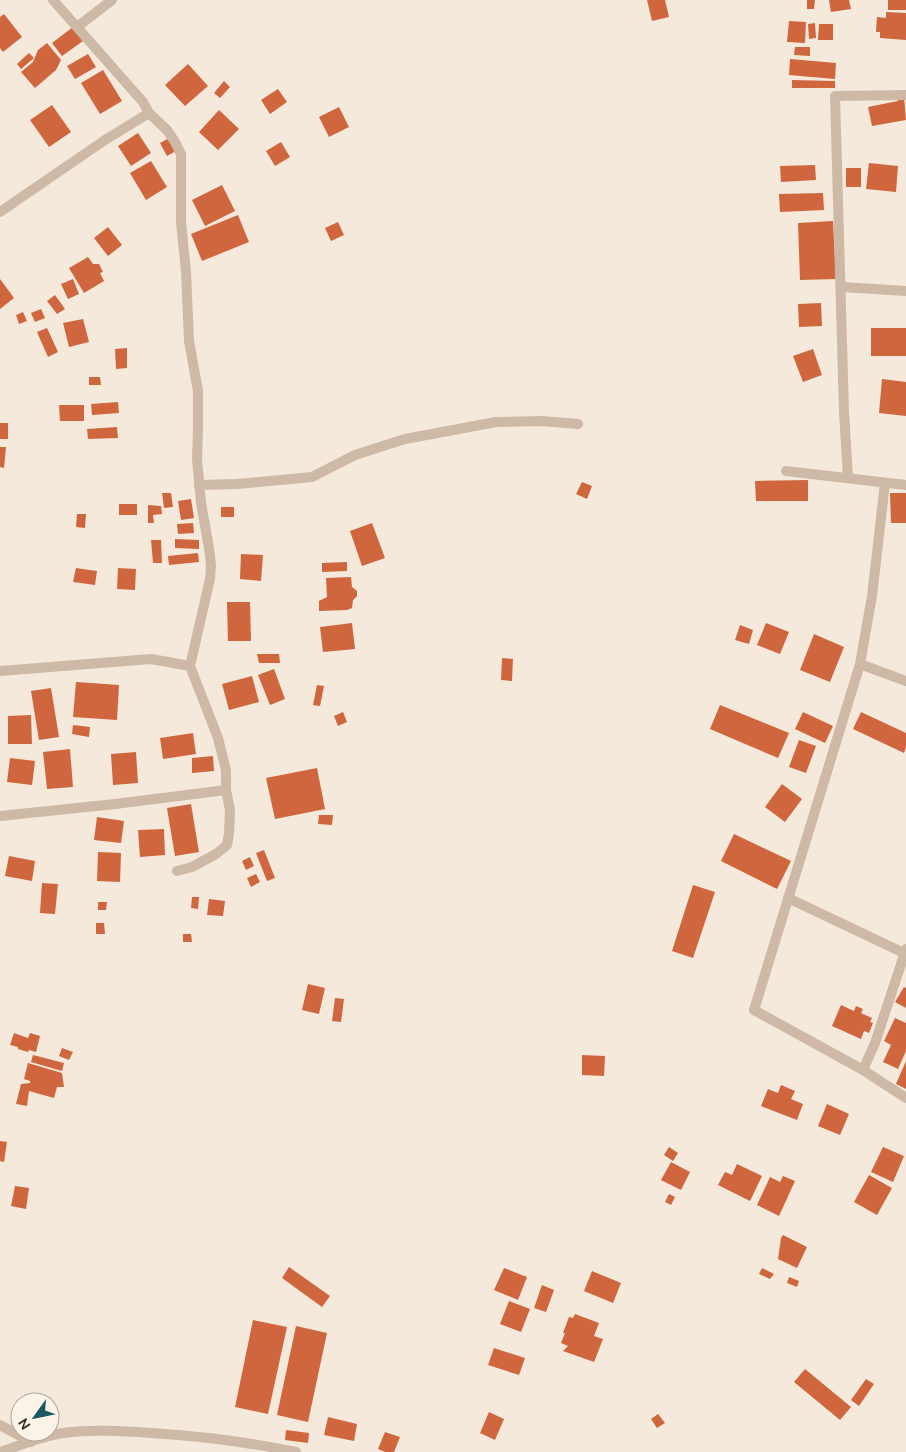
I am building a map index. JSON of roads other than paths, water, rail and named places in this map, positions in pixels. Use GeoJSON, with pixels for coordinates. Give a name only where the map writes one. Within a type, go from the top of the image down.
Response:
{"type":"FeatureCollection","features":[{"type":"Feature","properties":{"kind":"street"},"geometry":{"type":"LineString","coordinates":[[53,0],[143,102],[149,113],[167,130],[180,154],[181,222],[186,272],[189,341],[198,391],[197,460],[211,565],[210,579],[190,666],[218,738],[226,770],[226,790],[230,810],[227,845],[216,854],[192,867],[177,871]]}},
{"type":"Feature","properties":{"kind":"street"},"geometry":{"type":"LineString","coordinates":[[77,27],[112,0]]}},
{"type":"Feature","properties":{"kind":"street"},"geometry":{"type":"LineString","coordinates":[[848,478],[844,412],[842,287],[835,96],[906,95]]}},
{"type":"Feature","properties":{"kind":"street"},"geometry":{"type":"LineString","coordinates":[[0,212],[105,140],[149,113]]}},
{"type":"Feature","properties":{"kind":"street"},"geometry":{"type":"LineString","coordinates":[[842,287],[906,292]]}},
{"type":"Feature","properties":{"kind":"street"},"geometry":{"type":"LineString","coordinates":[[199,485],[237,484],[312,476],[355,455],[405,439],[487,424],[542,421],[578,424]]}},
{"type":"Feature","properties":{"kind":"street"},"geometry":{"type":"LineString","coordinates":[[786,471],[906,485]]}},
{"type":"Feature","properties":{"kind":"street"},"geometry":{"type":"LineString","coordinates":[[885,483],[872,596],[860,664],[754,1010],[863,1070],[906,1098]]}},
{"type":"Feature","properties":{"kind":"street"},"geometry":{"type":"LineString","coordinates":[[0,671],[151,659],[190,666]]}},
{"type":"Feature","properties":{"kind":"street"},"geometry":{"type":"LineString","coordinates":[[860,664],[906,681]]}},
{"type":"Feature","properties":{"kind":"street"},"geometry":{"type":"LineString","coordinates":[[0,816],[226,790]]}},
{"type":"Feature","properties":{"kind":"street"},"geometry":{"type":"LineString","coordinates":[[788,898],[906,952],[875,1043],[863,1070]]}},
{"type":"Feature","properties":{"kind":"street"},"geometry":{"type":"LineString","coordinates":[[60,1433],[121,1431],[199,1436],[296,1452]]}},
{"type":"Feature","properties":{"kind":"street"},"geometry":{"type":"LineString","coordinates":[[0,1452],[31,1442]]}}]}
